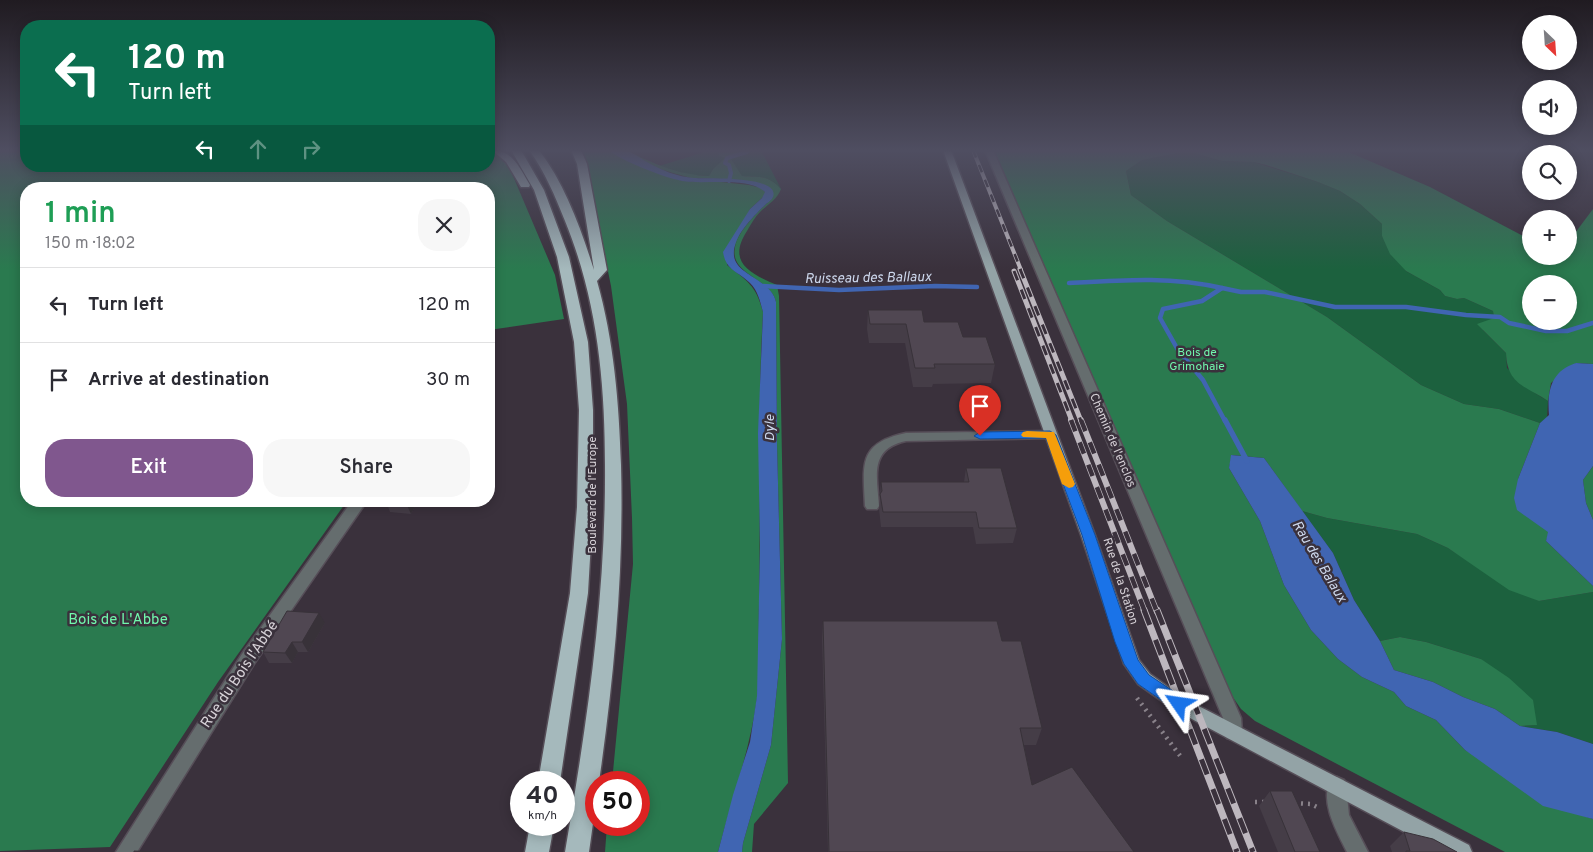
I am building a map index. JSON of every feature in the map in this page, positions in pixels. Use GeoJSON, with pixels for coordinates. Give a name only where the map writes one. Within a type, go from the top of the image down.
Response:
{"type":"FeatureCollection","features":[{"type":"Feature","properties":{"kind":"highway","name":"Boulevard de l'Europe"},"geometry":{"type":"LineString","coordinates":[[539,190],[555,230],[570,284],[581,342],[586,410],[585,507],[579,593],[552,771]]}},
{"type":"Feature","properties":{"kind":"highway","name":"Boulevard de l'Europe"},"geometry":{"type":"LineString","coordinates":[[557,190],[575,228],[592,280],[605,336],[611,398],[614,503],[608,622],[599,708],[577,852]]}},
{"type":"Feature","properties":{"kind":"highway"},"geometry":{"type":"LineString","coordinates":[[587,190],[601,270],[592,280]]}},
{"type":"Feature","properties":{"kind":"highway"},"geometry":{"type":"LineString","coordinates":[[537,852],[540,836]]}},
{"type":"Feature","properties":{"kind":"main road","name":"Rue de la Station"},"geometry":{"type":"LineString","coordinates":[[961,190],[1088,535],[1132,664],[1144,679],[1164,694],[1462,852]]}},
{"type":"Feature","properties":{"kind":"street","name":"Chemin de l'enclos"},"geometry":{"type":"LineString","coordinates":[[1005,190],[1232,718],[1233,732]]}},
{"type":"Feature","properties":{"kind":"street"},"geometry":{"type":"LineString","coordinates":[[872,506],[871,463],[873,453],[886,441],[906,437],[1050,435]]}},
{"type":"Feature","properties":{"kind":"street","name":"Rue du Bois l'Abbé"},"geometry":{"type":"LineString","coordinates":[[126,852],[248,659],[356,507]]}},
{"type":"Feature","properties":{"kind":"street"},"geometry":{"type":"LineString","coordinates":[[1337,786],[1340,818],[1358,852]]}},
{"type":"Feature","properties":{"kind":"path"},"geometry":{"type":"LineString","coordinates":[[1137,698],[1181,757]]}},
{"type":"Feature","properties":{"kind":"path"},"geometry":{"type":"LineString","coordinates":[[1255,802],[1274,802]]}},
{"type":"Feature","properties":{"kind":"path"},"geometry":{"type":"LineString","coordinates":[[1283,803],[1311,804],[1340,818]]}},
{"type":"Feature","properties":{"kind":"green space","name":"Bois de L'Abbe"},"geometry":{"type":"Polygon","coordinates":[[[0,190],[20,190],[20,507],[343,507],[218,682],[110,847],[0,851],[0,190]]]}},
{"type":"Feature","properties":{"kind":"green space","name":"Bois de L'Abbe"},"geometry":{"type":"Polygon","coordinates":[[[495,190],[519,190],[555,275],[564,319],[495,329],[495,190]]]}},
{"type":"Feature","properties":{"kind":"green space"},"geometry":{"type":"Polygon","coordinates":[[[591,190],[763,190],[765,195],[750,209],[727,265],[754,289],[763,312],[760,421],[759,662],[757,698],[750,737],[718,852],[605,852],[606,836],[650,836],[650,771],[613,771],[633,564],[627,404],[611,286],[591,190]]]}},
{"type":"Feature","properties":{"kind":"green space"},"geometry":{"type":"Polygon","coordinates":[[[771,190],[781,190],[775,199],[753,221],[741,242],[739,251],[740,259],[750,271],[777,285],[779,296],[788,783],[754,824],[752,852],[742,852],[771,745],[782,639],[777,444],[776,302],[773,294],[767,287],[738,264],[735,256],[735,247],[743,230],[773,197],[771,190]]]}},
{"type":"Feature","properties":{"kind":"green space","name":"Bois de Grimohaie"},"geometry":{"type":"Polygon","coordinates":[[[1011,190],[1130,190],[1131,195],[1167,221],[1327,317],[1421,385],[1464,404],[1499,409],[1540,423],[1518,479],[1549,532],[1546,541],[1593,586],[1593,592],[1539,601],[1509,590],[1448,548],[1417,534],[1327,518],[1302,511],[1264,458],[1232,455],[1229,468],[1260,521],[1284,585],[1311,630],[1338,659],[1362,677],[1394,692],[1406,706],[1436,720],[1465,750],[1578,814],[1593,819],[1593,852],[1505,852],[1255,721],[1241,709],[1232,696],[1011,190]]]}},
{"type":"Feature","properties":{"kind":"green space"},"geometry":{"type":"Polygon","coordinates":[[[1130,190],[1340,191],[1360,204],[1382,224],[1382,236],[1406,271],[1440,290],[1445,296],[1457,299],[1464,298],[1493,311],[1494,318],[1483,330],[1506,353],[1507,368],[1535,393],[1548,401],[1547,418],[1540,423],[1499,409],[1464,404],[1421,385],[1327,317],[1167,221],[1131,195],[1130,190]]]}},
{"type":"Feature","properties":{"kind":"green space","name":"Bois de Grimohaie"},"geometry":{"type":"Polygon","coordinates":[[[1337,190],[1435,190],[1522,235],[1522,265],[1577,265],[1577,230],[1593,209],[1593,364],[1576,363],[1551,383],[1548,401],[1519,383],[1510,371],[1506,353],[1477,324],[1494,318],[1493,311],[1464,298],[1457,299],[1445,296],[1440,290],[1406,271],[1390,254],[1382,236],[1382,224],[1360,204],[1337,190]]]}},
{"type":"Feature","properties":{"kind":"green space"},"geometry":{"type":"Polygon","coordinates":[[[1593,466],[1593,520],[1586,503],[1583,480],[1593,466]]]}},
{"type":"Feature","properties":{"kind":"green space"},"geometry":{"type":"Polygon","coordinates":[[[1302,511],[1327,518],[1417,534],[1448,548],[1539,601],[1593,592],[1593,744],[1557,732],[1520,726],[1536,725],[1481,659],[1426,642],[1400,637],[1380,641],[1354,600],[1333,553],[1302,511]]]}},
{"type":"Feature","properties":{"kind":"green space"},"geometry":{"type":"Polygon","coordinates":[[[1400,637],[1426,642],[1481,659],[1509,678],[1533,700],[1537,725],[1520,726],[1495,709],[1463,697],[1433,682],[1394,670],[1380,641],[1400,637]]]}},
{"type":"Feature","properties":{"kind":"water","name":"Dyle"},"geometry":{"type":"Polygon","coordinates":[[[761,190],[772,190],[773,197],[744,228],[736,242],[734,256],[736,263],[741,268],[768,288],[776,302],[777,444],[782,639],[771,745],[742,852],[718,852],[733,795],[750,742],[757,696],[760,546],[758,433],[763,312],[755,289],[746,279],[730,267],[723,252],[750,209],[762,198],[765,192],[761,190]]]}},
{"type":"Feature","properties":{"kind":"water"},"geometry":{"type":"Polygon","coordinates":[[[1576,363],[1593,364],[1593,466],[1583,480],[1586,503],[1593,520],[1593,586],[1546,541],[1548,532],[1517,510],[1514,498],[1518,479],[1540,423],[1549,415],[1549,398],[1552,383],[1561,371],[1576,363]]]}},
{"type":"Feature","properties":{"kind":"water"},"geometry":{"type":"Polygon","coordinates":[[[1231,455],[1264,458],[1333,553],[1354,600],[1380,641],[1394,670],[1433,682],[1463,697],[1495,709],[1520,726],[1557,732],[1593,744],[1593,819],[1543,806],[1465,750],[1436,720],[1406,706],[1394,692],[1362,677],[1338,659],[1311,630],[1284,585],[1260,521],[1229,468],[1231,455]]]}},
{"type":"Feature","properties":{"kind":"building"},"geometry":{"type":"Polygon","coordinates":[[[868,310],[922,310],[924,322],[958,322],[963,337],[986,337],[995,364],[934,364],[935,368],[915,368],[906,324],[870,324],[868,310]]]}},
{"type":"Feature","properties":{"kind":"building"},"geometry":{"type":"Polygon","coordinates":[[[966,468],[1001,468],[1017,528],[979,528],[976,512],[883,512],[880,494],[882,491],[881,482],[969,482],[966,468]]]}},
{"type":"Feature","properties":{"kind":"building"},"geometry":{"type":"Polygon","coordinates":[[[287,611],[319,613],[302,642],[292,642],[285,653],[263,652],[287,611]]]}},
{"type":"Feature","properties":{"kind":"building"},"geometry":{"type":"Polygon","coordinates":[[[823,621],[997,621],[1002,641],[1021,641],[1042,728],[1020,728],[1032,785],[1072,767],[1134,852],[829,852],[823,621]]]}},
{"type":"Feature","properties":{"kind":"building"},"geometry":{"type":"Polygon","coordinates":[[[1270,791],[1292,791],[1320,852],[1295,852],[1270,791]]]}},
{"type":"Feature","properties":{"kind":"building"},"geometry":{"type":"Polygon","coordinates":[[[1404,832],[1433,839],[1457,852],[1406,852],[1410,851],[1404,832]]]}},
{"type":"Feature","properties":{"kind":"waterway","name":"Rau des Balaux"},"geometry":{"type":"LineString","coordinates":[[1069,283],[1165,280],[1222,288]]}},
{"type":"Feature","properties":{"kind":"waterway","name":"Ruisseau des Ballaux"},"geometry":{"type":"LineString","coordinates":[[761,286],[839,290],[935,286],[977,287]]}},
{"type":"Feature","properties":{"kind":"waterway","name":"Rau des Balaux"},"geometry":{"type":"LineString","coordinates":[[1222,288],[1241,292],[1265,292],[1335,307],[1406,307],[1466,315],[1500,317],[1509,323],[1546,331],[1567,331],[1593,323]]}},
{"type":"Feature","properties":{"kind":"waterway","name":"Rau des Balaux"},"geometry":{"type":"LineString","coordinates":[[1222,288],[1202,301],[1163,309],[1160,318],[1178,350],[1203,380],[1225,421]]}},
{"type":"Feature","properties":{"kind":"waterway","name":"Rau des Balaux"},"geometry":{"type":"LineString","coordinates":[[1225,420],[1247,461]]}},
{"type":"Feature","properties":{"kind":"railway"},"geometry":{"type":"LineString","coordinates":[[989,190],[1021,270]]}},
{"type":"Feature","properties":{"kind":"railway"},"geometry":{"type":"LineString","coordinates":[[1020,269],[1081,421]]}},
{"type":"Feature","properties":{"kind":"railway"},"geometry":{"type":"LineString","coordinates":[[1014,271],[1072,421]]}},
{"type":"Feature","properties":{"kind":"railway"},"geometry":{"type":"LineString","coordinates":[[1071,420],[1145,612]]}},
{"type":"Feature","properties":{"kind":"railway"},"geometry":{"type":"LineString","coordinates":[[1081,420],[1157,612]]}},
{"type":"Feature","properties":{"kind":"railway"},"geometry":{"type":"LineString","coordinates":[[1144,610],[1237,852]]}},
{"type":"Feature","properties":{"kind":"railway"},"geometry":{"type":"LineString","coordinates":[[1157,610],[1253,852]]}},
{"type":"Feature","properties":{"kind":"slow traffic"},"geometry":{"type":"LineString","coordinates":[[1027,435],[1050,435],[1069,484]]}},
{"type":"Feature","properties":{"kind":"route"},"geometry":{"type":"LineString","coordinates":[[980,436],[1050,435],[1088,535],[1132,664],[1144,679],[1179,704]]}}]}
